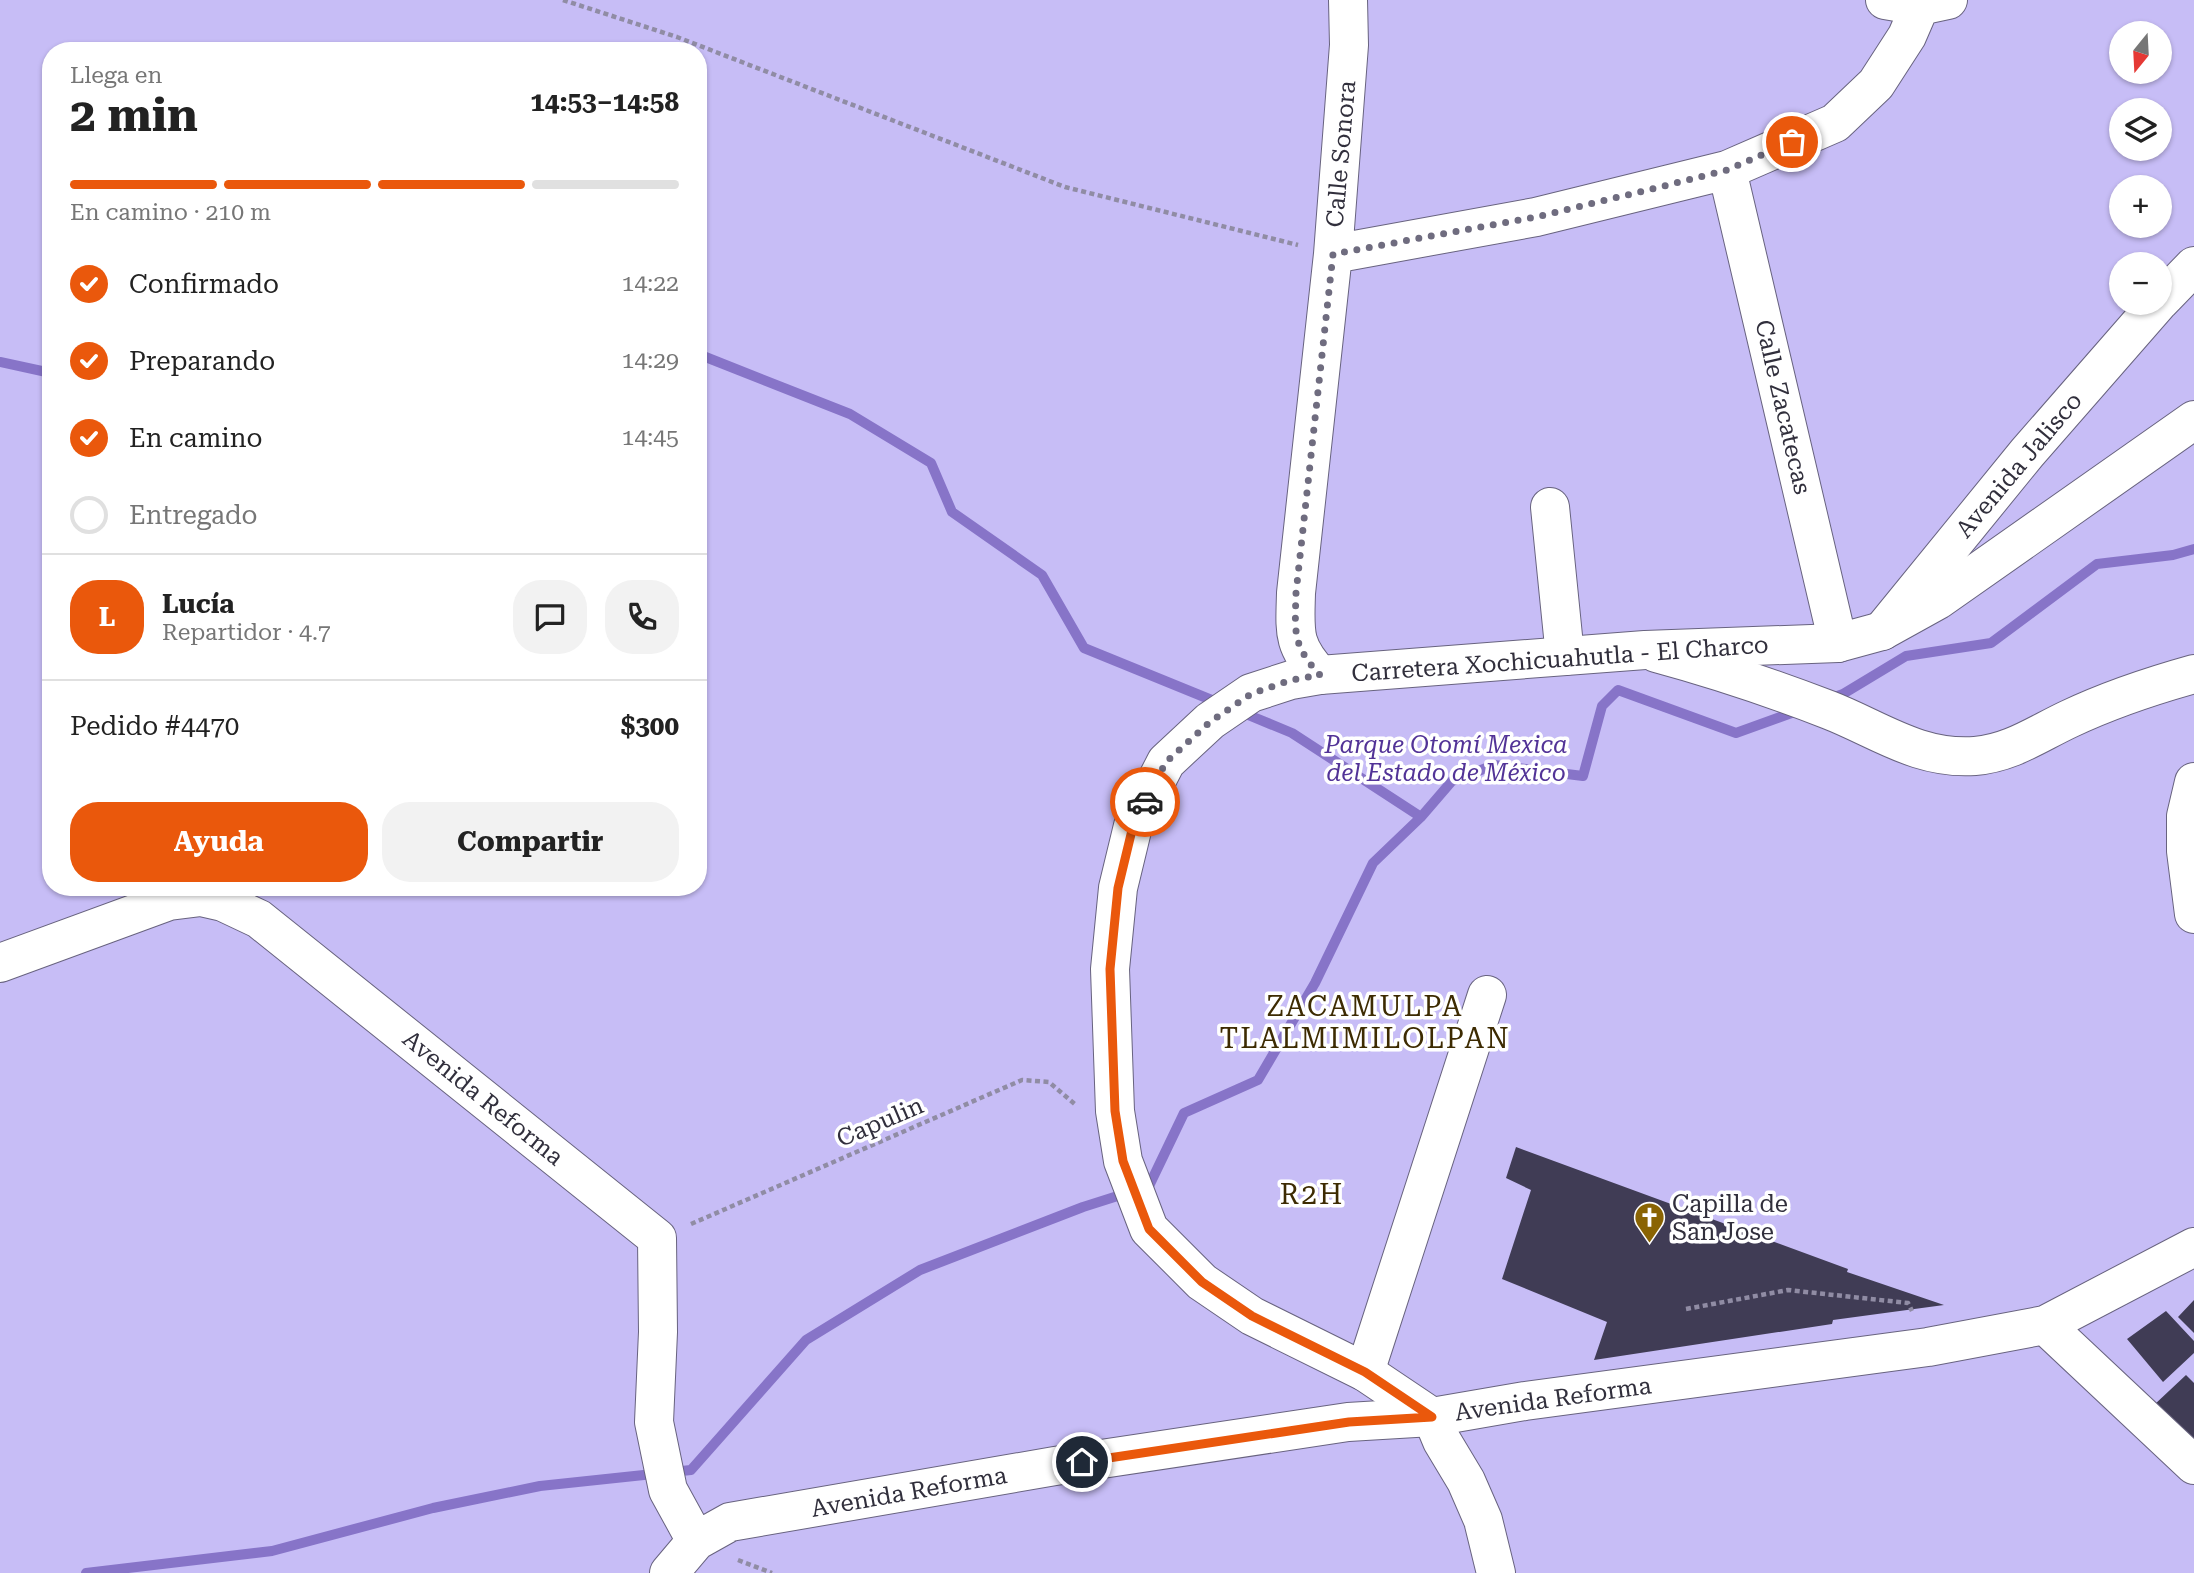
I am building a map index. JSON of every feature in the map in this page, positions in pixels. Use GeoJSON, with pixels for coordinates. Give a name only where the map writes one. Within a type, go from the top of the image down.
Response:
{"type":"FeatureCollection","features":[{"type":"Feature","properties":{"kind":"street","name":"Calle Sonora"},"geometry":{"type":"LineString","coordinates":[[1306,677],[1295,628],[1296,593],[1333,254],[1349,45],[1348,0]]}},
{"type":"Feature","properties":{"kind":"street"},"geometry":{"type":"LineString","coordinates":[[1333,254],[1536,217],[1727,170],[1835,123],[1876,84],[1907,36],[1918,2]]}},
{"type":"Feature","properties":{"kind":"street","name":"Calle Zacatecas"},"geometry":{"type":"LineString","coordinates":[[1727,170],[1839,643]]}},
{"type":"Feature","properties":{"kind":"street","name":"Avenida Jalisco"},"geometry":{"type":"LineString","coordinates":[[2172,289],[2194,266]]}},
{"type":"Feature","properties":{"kind":"street","name":"Avenida Jalisco"},"geometry":{"type":"LineString","coordinates":[[1882,631],[2027,453],[2148,315]]}},
{"type":"Feature","properties":{"kind":"street","name":"Carretera Xochicuahutla - El Charco"},"geometry":{"type":"LineString","coordinates":[[1432,1417],[1365,1372],[1252,1316],[1202,1282],[1149,1229],[1123,1161],[1115,1111],[1110,969],[1118,888],[1133,826],[1166,762],[1210,722],[1251,694],[1306,677],[1645,650],[1839,643],[1882,631],[1938,600],[2194,420]]}},
{"type":"Feature","properties":{"kind":"street"},"geometry":{"type":"LineString","coordinates":[[1550,507],[1565,656]]}},
{"type":"Feature","properties":{"kind":"street"},"geometry":{"type":"LineString","coordinates":[[1645,650],[1718,670],[1780,692],[1833,712],[1893,741],[1939,754],[1975,756],[2017,747],[2068,719],[2129,694],[2194,674]]}},
{"type":"Feature","properties":{"kind":"street"},"geometry":{"type":"LineString","coordinates":[[2194,782],[2186,816],[2186,851],[2194,914]]}},
{"type":"Feature","properties":{"kind":"street","name":"Avenida Reforma"},"geometry":{"type":"LineString","coordinates":[[6,954],[169,901],[201,897],[223,902],[259,919],[657,1238]]}},
{"type":"Feature","properties":{"kind":"street"},"geometry":{"type":"LineString","coordinates":[[1365,1372],[1487,995]]}},
{"type":"Feature","properties":{"kind":"street"},"geometry":{"type":"LineString","coordinates":[[657,1238],[658,1332],[654,1422],[668,1490],[696,1541]]}},
{"type":"Feature","properties":{"kind":"street","name":"Avenida Reforma"},"geometry":{"type":"LineString","coordinates":[[668,1573],[696,1541],[730,1522],[1055,1466],[1349,1422],[1432,1417],[1525,1401],[1928,1347],[2045,1325],[2194,1247]]}},
{"type":"Feature","properties":{"kind":"street"},"geometry":{"type":"LineString","coordinates":[[2045,1325],[2194,1465]]}},
{"type":"Feature","properties":{"kind":"street"},"geometry":{"type":"LineString","coordinates":[[1432,1417],[1483,1520],[1496,1573]]}},
{"type":"Feature","properties":{"kind":"path"},"geometry":{"type":"LineString","coordinates":[[563,0],[690,42]]}},
{"type":"Feature","properties":{"kind":"path"},"geometry":{"type":"LineString","coordinates":[[707,49],[1065,187],[1333,254]]}},
{"type":"Feature","properties":{"kind":"path","name":"Capulin"},"geometry":{"type":"LineString","coordinates":[[657,1238],[1021,1080],[1049,1082],[1081,1110],[1115,1111]]}},
{"type":"Feature","properties":{"kind":"path"},"geometry":{"type":"LineString","coordinates":[[1686,1309],[1788,1290],[1908,1303],[1928,1347]]}},
{"type":"Feature","properties":{"kind":"green space","name":"Parque Otomí Mexica del Estado de México"},"geometry":{"type":"Polygon","coordinates":[[[0,0],[2194,0],[2194,1573],[0,1573],[0,0]]]}},
{"type":"Feature","properties":{"kind":"building","name":"Capilla de San Jose"},"geometry":{"type":"Polygon","coordinates":[[[1516,1147],[1848,1269],[1847,1272],[1944,1305],[1833,1320],[1832,1324],[1594,1360],[1607,1322],[1502,1279],[1531,1190],[1506,1178],[1516,1147]]]}},
{"type":"Feature","properties":{"kind":"building"},"geometry":{"type":"Polygon","coordinates":[[[2194,1300],[2194,1333],[2178,1317],[2194,1300]]]}},
{"type":"Feature","properties":{"kind":"building"},"geometry":{"type":"Polygon","coordinates":[[[2166,1311],[2194,1341],[2194,1353],[2163,1382],[2127,1339],[2166,1311]]]}},
{"type":"Feature","properties":{"kind":"building"},"geometry":{"type":"Polygon","coordinates":[[[2186,1375],[2194,1383],[2194,1445],[2154,1405],[2186,1375]]]}},
{"type":"Feature","properties":{"kind":"waterway"},"geometry":{"type":"LineString","coordinates":[[707,358],[850,414],[931,463],[952,512],[1042,575],[1084,648],[1219,703]]}},
{"type":"Feature","properties":{"kind":"waterway"},"geometry":{"type":"LineString","coordinates":[[0,362],[42,371]]}},
{"type":"Feature","properties":{"kind":"waterway"},"geometry":{"type":"LineString","coordinates":[[1829,699],[1843,694],[1906,656],[1991,643],[2097,564],[2173,555],[2194,549]]}},
{"type":"Feature","properties":{"kind":"waterway"},"geometry":{"type":"LineString","coordinates":[[86,1573],[272,1551],[433,1508],[540,1486],[691,1470],[806,1340],[920,1270],[1083,1207],[1149,1186],[1184,1113],[1258,1080],[1315,983],[1373,863],[1421,817],[1452,781],[1494,765],[1583,776],[1602,706],[1618,690],[1736,733],[1797,711]]}},
{"type":"Feature","properties":{"kind":"waterway"},"geometry":{"type":"LineString","coordinates":[[1241,712],[1292,733],[1421,817]]}},
{"type":"Feature","properties":{"kind":"way so far"},"geometry":{"type":"LineString","coordinates":[[1145,802],[1166,762],[1210,722],[1251,694],[1291,680],[1320,675],[1300,650],[1295,628],[1296,593],[1333,254],[1536,217],[1656,188],[1727,170],[1792,142]]}},
{"type":"Feature","properties":{"kind":"place","name":"Capilla de San Jose"},"geometry":{"type":"Point","coordinates":[1649,1245]}},
{"type":"Feature","properties":{"kind":"district","name":"ZACAMULPA TLALMIMILOLPAN"},"geometry":{"type":"Point","coordinates":[1365,1022]}},
{"type":"Feature","properties":{"kind":"district","name":"R2H"},"geometry":{"type":"Point","coordinates":[1312,1194]}},
{"type":"Feature","properties":{"kind":"route"},"geometry":{"type":"LineString","coordinates":[[1082,1462],[1349,1422],[1432,1417],[1365,1372],[1252,1316],[1202,1282],[1149,1229],[1123,1161],[1115,1111],[1110,969],[1118,888],[1133,826],[1145,802]]}}]}
